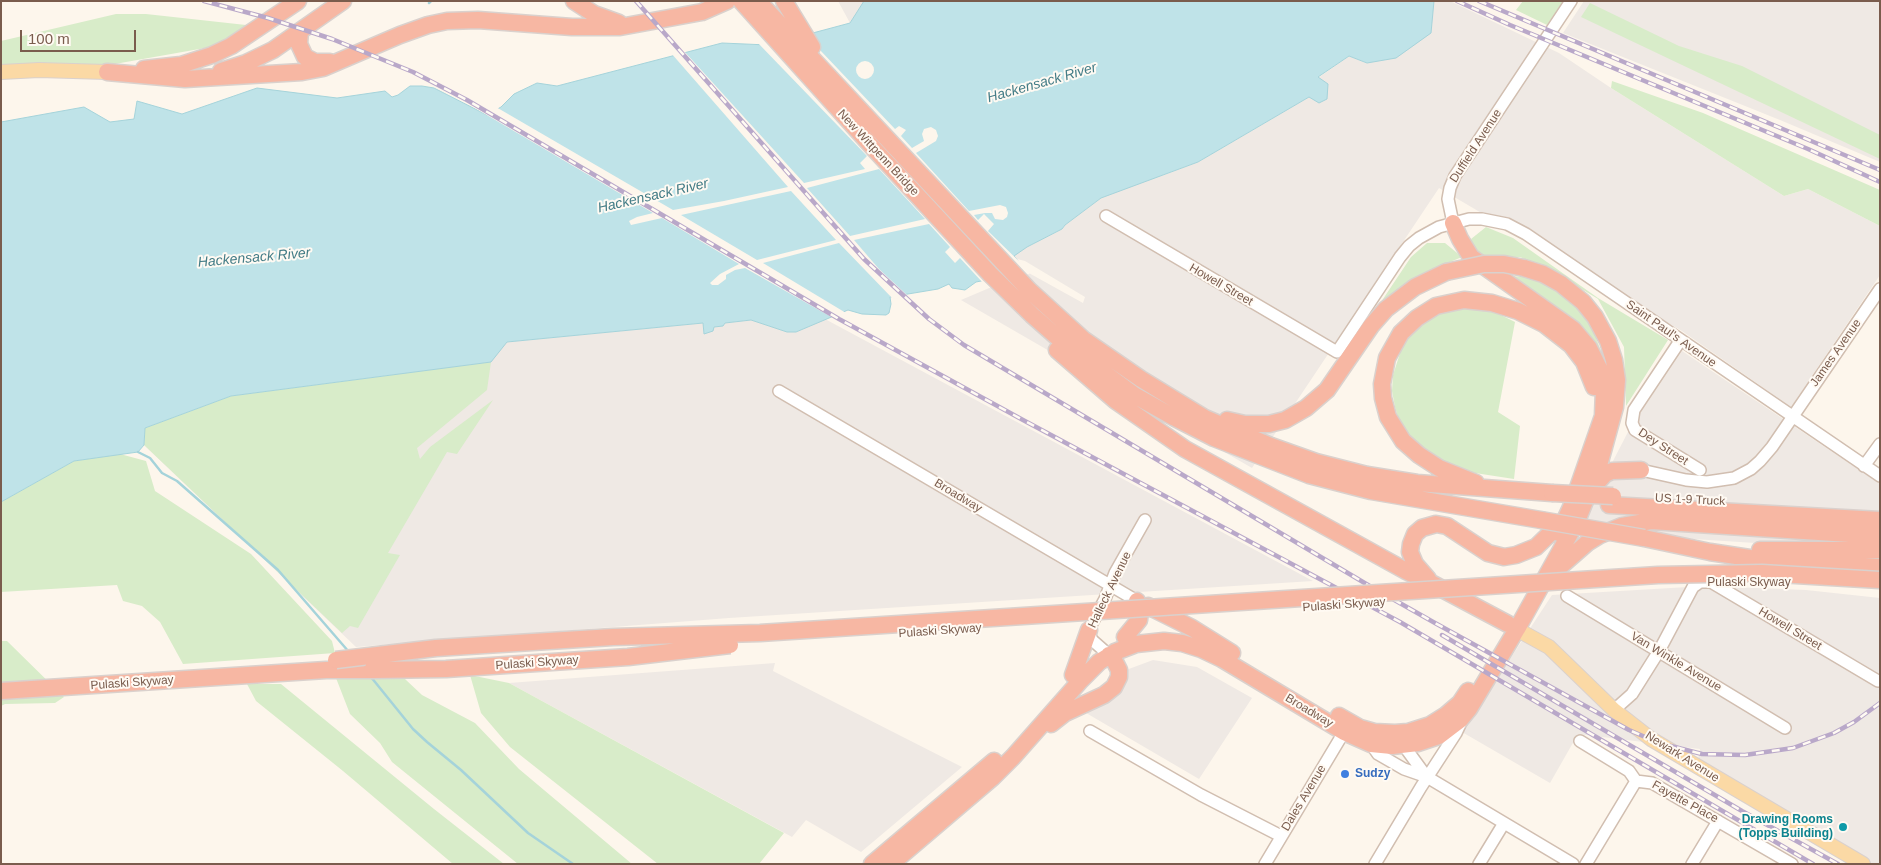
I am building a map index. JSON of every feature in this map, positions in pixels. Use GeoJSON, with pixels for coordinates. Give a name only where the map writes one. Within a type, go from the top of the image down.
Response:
{"type":"FeatureCollection","features":[{"type":"Feature","properties":{"kind":"highway"},"geometry":{"type":"LineString","coordinates":[[231,46],[298,1]]}},
{"type":"Feature","properties":{"kind":"highway"},"geometry":{"type":"LineString","coordinates":[[107,72],[181,64],[207,57],[250,38],[311,1]]}},
{"type":"Feature","properties":{"kind":"highway"},"geometry":{"type":"LineString","coordinates":[[107,72],[176,75],[216,72],[238,66],[260,57],[343,1]]}},
{"type":"Feature","properties":{"kind":"highway"},"geometry":{"type":"LineString","coordinates":[[574,1],[600,17],[634,26]]}},
{"type":"Feature","properties":{"kind":"highway"},"geometry":{"type":"LineString","coordinates":[[107,72],[170,79],[218,78],[307,71],[322,68],[410,32],[455,20],[594,28],[634,26],[702,12],[728,1],[756,28],[784,50]]}},
{"type":"Feature","properties":{"kind":"highway","name":"New Wittpenn Bridge"},"geometry":{"type":"LineString","coordinates":[[741,1],[990,274],[1023,295]]}},
{"type":"Feature","properties":{"kind":"highway","name":"New Wittpenn Bridge"},"geometry":{"type":"LineString","coordinates":[[758,1],[851,99],[1023,295]]}},
{"type":"Feature","properties":{"kind":"highway"},"geometry":{"type":"LineString","coordinates":[[784,1],[812,47],[851,99]]}},
{"type":"Feature","properties":{"kind":"highway"},"geometry":{"type":"LineString","coordinates":[[300,31],[299,44],[305,57],[315,62],[337,61]]}},
{"type":"Feature","properties":{"kind":"highway"},"geometry":{"type":"LineString","coordinates":[[1401,742],[1456,707],[1547,577],[1590,492],[1602,434],[1604,389],[1600,370],[1589,348],[1577,333],[1563,321],[1476,261],[1464,246],[1453,223]]}},
{"type":"Feature","properties":{"kind":"highway"},"geometry":{"type":"LineString","coordinates":[[1182,404],[1235,423],[1269,424],[1285,420],[1306,408],[1323,394],[1371,326],[1386,309],[1415,287],[1446,272],[1463,267],[1504,264],[1524,268],[1550,277],[1587,306],[1603,330],[1612,353],[1617,380],[1616,407],[1602,434],[1567,517],[1466,713],[1452,727],[1439,736],[1423,742],[1401,742]]}},
{"type":"Feature","properties":{"kind":"highway"},"geometry":{"type":"LineString","coordinates":[[990,274],[1014,306],[1073,365],[1116,401],[1186,449],[1406,571],[1512,627]]}},
{"type":"Feature","properties":{"kind":"highway"},"geometry":{"type":"LineString","coordinates":[[1023,295],[1060,319],[1101,352],[1182,404],[1218,424],[1301,457],[1541,520],[1762,560],[1880,567]]}},
{"type":"Feature","properties":{"kind":"highway"},"geometry":{"type":"LineString","coordinates":[[1023,295],[1047,329],[1082,357],[1148,403],[1214,438],[1309,475],[1356,488],[1445,495],[1611,500],[1880,520]]}},
{"type":"Feature","properties":{"kind":"highway"},"geometry":{"type":"LineString","coordinates":[[1551,497],[1500,490],[1460,477],[1432,464],[1403,441],[1388,417],[1383,398],[1382,384],[1387,358],[1392,345],[1401,333],[1428,310],[1456,301],[1485,301],[1524,314],[1561,336],[1580,356],[1592,380],[1602,434],[1623,463],[1641,470]]}},
{"type":"Feature","properties":{"kind":"highway"},"geometry":{"type":"LineString","coordinates":[[1590,492],[1605,474],[1612,471],[1641,470]]}},
{"type":"Feature","properties":{"kind":"highway"},"geometry":{"type":"LineString","coordinates":[[1445,495],[1500,490]]}},
{"type":"Feature","properties":{"kind":"highway","name":"US 1-9 Truck"},"geometry":{"type":"LineString","coordinates":[[1611,500],[1880,511]]}},
{"type":"Feature","properties":{"kind":"highway"},"geometry":{"type":"LineString","coordinates":[[1431,583],[1415,564],[1410,552],[1411,544],[1416,534],[1422,528],[1436,524],[1447,526],[1488,554],[1504,556],[1516,555],[1536,547],[1567,517]]}},
{"type":"Feature","properties":{"kind":"highway"},"geometry":{"type":"LineString","coordinates":[[1547,577],[1587,543],[1600,535],[1622,526],[1658,521],[1880,530]]}},
{"type":"Feature","properties":{"kind":"highway"},"geometry":{"type":"LineString","coordinates":[[1732,525],[1765,529],[1880,536]]}},
{"type":"Feature","properties":{"kind":"highway"},"geometry":{"type":"LineString","coordinates":[[1683,545],[1738,550],[1879,550]]}},
{"type":"Feature","properties":{"kind":"highway","name":"Pulaski Skyway"},"geometry":{"type":"LineString","coordinates":[[1,681],[336,660],[436,648],[620,636],[760,633],[1648,576],[1762,573],[1880,580]]}},
{"type":"Feature","properties":{"kind":"highway","name":"Pulaski Skyway"},"geometry":{"type":"LineString","coordinates":[[1,691],[326,670],[417,670],[520,664],[628,657],[760,642],[1658,584],[1776,582],[1880,589]]}},
{"type":"Feature","properties":{"kind":"highway"},"geometry":{"type":"LineString","coordinates":[[872,864],[992,763],[1072,675],[1125,637],[1139,620],[1140,612],[1137,601]]}},
{"type":"Feature","properties":{"kind":"highway"},"geometry":{"type":"LineString","coordinates":[[1137,601],[1177,620],[1215,642]]}},
{"type":"Feature","properties":{"kind":"highway"},"geometry":{"type":"LineString","coordinates":[[1072,675],[1089,630]]}},
{"type":"Feature","properties":{"kind":"highway"},"geometry":{"type":"LineString","coordinates":[[1125,637],[1151,631],[1172,631],[1199,636],[1215,642]]}},
{"type":"Feature","properties":{"kind":"highway","name":"Broadway"},"geometry":{"type":"LineString","coordinates":[[1105,652],[1151,641],[1170,641],[1195,646],[1222,659],[1344,732],[1371,744],[1401,742]]}},
{"type":"Feature","properties":{"kind":"highway","name":"Broadway"},"geometry":{"type":"LineString","coordinates":[[1215,642],[1354,725],[1401,742]]}},
{"type":"Feature","properties":{"kind":"highway"},"geometry":{"type":"LineString","coordinates":[[1024,745],[1065,713],[1104,695],[1114,687],[1119,677],[1119,670],[1114,660],[1105,652]]}},
{"type":"Feature","properties":{"kind":"highway"},"geometry":{"type":"LineString","coordinates":[[891,864],[984,786],[1024,745],[1105,652]]}},
{"type":"Feature","properties":{"kind":"main road"},"geometry":{"type":"LineString","coordinates":[[1,72],[39,70],[107,72]]}},
{"type":"Feature","properties":{"kind":"main road","name":"Newark Avenue"},"geometry":{"type":"LineString","coordinates":[[1512,627],[1554,651],[1614,710],[1651,739],[1863,864]]}},
{"type":"Feature","properties":{"kind":"street","name":"Duffield Avenue"},"geometry":{"type":"LineString","coordinates":[[1453,223],[1448,200],[1455,176],[1571,1]]}},
{"type":"Feature","properties":{"kind":"street","name":"Howell Street"},"geometry":{"type":"LineString","coordinates":[[1106,216],[1336,352],[1409,246],[1432,230],[1453,223]]}},
{"type":"Feature","properties":{"kind":"street","name":"Saint Paul's Avenue"},"geometry":{"type":"LineString","coordinates":[[1453,223],[1482,219],[1500,222],[1520,230],[1880,476]]}},
{"type":"Feature","properties":{"kind":"street","name":"James Avenue"},"geometry":{"type":"LineString","coordinates":[[1641,470],[1699,482],[1720,481],[1740,476],[1751,469],[1764,457],[1880,289]]}},
{"type":"Feature","properties":{"kind":"street","name":"Dey Street"},"geometry":{"type":"LineString","coordinates":[[1680,341],[1634,410],[1632,420],[1635,430],[1700,470]]}},
{"type":"Feature","properties":{"kind":"street","name":"Broadway"},"geometry":{"type":"LineString","coordinates":[[779,391],[1137,601]]}},
{"type":"Feature","properties":{"kind":"street"},"geometry":{"type":"LineString","coordinates":[[1864,466],[1880,444]]}},
{"type":"Feature","properties":{"kind":"street","name":"Halleck Avenue"},"geometry":{"type":"LineString","coordinates":[[1105,652],[1090,637],[1089,630],[1115,573],[1146,520]]}},
{"type":"Feature","properties":{"kind":"street","name":"Howell Street"},"geometry":{"type":"LineString","coordinates":[[1659,651],[1693,587],[1700,582],[1710,582],[1878,681]]}},
{"type":"Feature","properties":{"kind":"street","name":"Van Winkle Avenue"},"geometry":{"type":"LineString","coordinates":[[1567,596],[1785,728]]}},
{"type":"Feature","properties":{"kind":"street"},"geometry":{"type":"LineString","coordinates":[[1614,710],[1632,694],[1659,651]]}},
{"type":"Feature","properties":{"kind":"street"},"geometry":{"type":"LineString","coordinates":[[1375,864],[1456,733],[1466,713]]}},
{"type":"Feature","properties":{"kind":"street"},"geometry":{"type":"LineString","coordinates":[[1090,731],[1201,795],[1281,836]]}},
{"type":"Feature","properties":{"kind":"street","name":"Dales Avenue"},"geometry":{"type":"LineString","coordinates":[[1264,864],[1344,732]]}},
{"type":"Feature","properties":{"kind":"street","name":"Fayette Place"},"geometry":{"type":"LineString","coordinates":[[1580,741],[1629,771],[1636,780],[1652,783],[1792,864]]}},
{"type":"Feature","properties":{"kind":"street"},"geometry":{"type":"LineString","coordinates":[[1401,742],[1428,777]]}},
{"type":"Feature","properties":{"kind":"street"},"geometry":{"type":"LineString","coordinates":[[1401,742],[1399,760],[1404,769]]}},
{"type":"Feature","properties":{"kind":"street"},"geometry":{"type":"LineString","coordinates":[[1371,744],[1378,754],[1404,769],[1428,777],[1573,864]]}},
{"type":"Feature","properties":{"kind":"street"},"geometry":{"type":"LineString","coordinates":[[1586,864],[1636,780]]}},
{"type":"Feature","properties":{"kind":"street"},"geometry":{"type":"LineString","coordinates":[[1692,864],[1718,820]]}},
{"type":"Feature","properties":{"kind":"street"},"geometry":{"type":"LineString","coordinates":[[1479,864],[1504,823]]}},
{"type":"Feature","properties":{"kind":"shaded area"},"geometry":{"type":"Polygon","coordinates":[[[838,1],[864,1],[850,23],[838,1]]]}},
{"type":"Feature","properties":{"kind":"shaded area"},"geometry":{"type":"Polygon","coordinates":[[[1432,1],[1450,1],[1559,53],[1611,88],[1784,196],[1808,189],[1880,226],[1880,275],[1791,407],[1682,331],[1439,188],[1252,468],[961,300],[1027,272],[1083,303],[1085,297],[1025,261],[1017,259],[1014,256],[1014,251],[1027,247],[1062,229],[1101,198],[1157,175],[1161,176],[1198,162],[1309,97],[1318,78],[1349,56],[1367,63],[1432,1]]]}},
{"type":"Feature","properties":{"kind":"shaded area"},"geometry":{"type":"Polygon","coordinates":[[[1584,1],[1880,1],[1880,162],[1563,33],[1584,1]]]}},
{"type":"Feature","properties":{"kind":"shaded area"},"geometry":{"type":"Polygon","coordinates":[[[825,319],[1313,581],[729,618],[356,647],[144,445],[507,342],[703,323],[704,333],[714,327],[723,326],[725,323],[751,320],[787,332],[796,332],[825,319]]]}},
{"type":"Feature","properties":{"kind":"shaded area"},"geometry":{"type":"Polygon","coordinates":[[[1682,351],[1880,484],[1880,551],[1615,534],[1582,521],[1629,430],[1682,351]]]}},
{"type":"Feature","properties":{"kind":"shaded area"},"geometry":{"type":"Polygon","coordinates":[[[1705,586],[1806,590],[1880,598],[1880,864],[1870,864],[1698,760],[1700,749],[1578,734],[1550,783],[1462,732],[1552,595],[1705,586]]]}},
{"type":"Feature","properties":{"kind":"shaded area"},"geometry":{"type":"Polygon","coordinates":[[[1153,660],[1197,667],[1252,698],[1199,779],[1081,710],[1118,673],[1153,660]]]}},
{"type":"Feature","properties":{"kind":"shaded area"},"geometry":{"type":"Polygon","coordinates":[[[775,663],[773,671],[962,767],[861,852],[806,820],[792,837],[509,683],[775,663]]]}},
{"type":"Feature","properties":{"kind":"green space"},"geometry":{"type":"Polygon","coordinates":[[[1523,1],[1563,1],[1547,25],[1516,10],[1523,1]]]}},
{"type":"Feature","properties":{"kind":"green space"},"geometry":{"type":"Polygon","coordinates":[[[1590,3],[1679,46],[1742,66],[1880,135],[1880,159],[1581,17],[1590,3]]]}},
{"type":"Feature","properties":{"kind":"green space"},"geometry":{"type":"Polygon","coordinates":[[[116,14],[146,14],[246,25],[231,40],[205,48],[47,76],[1,78],[1,41],[116,14]]]}},
{"type":"Feature","properties":{"kind":"green space"},"geometry":{"type":"Polygon","coordinates":[[[1612,81],[1703,113],[1880,190],[1880,226],[1808,189],[1784,196],[1611,88],[1612,81]]]}},
{"type":"Feature","properties":{"kind":"green space"},"geometry":{"type":"Polygon","coordinates":[[[1486,227],[1513,238],[1598,298],[1668,340],[1626,406],[1624,347],[1598,299],[1549,269],[1520,257],[1477,257],[1471,239],[1486,227]]]}},
{"type":"Feature","properties":{"kind":"green space"},"geometry":{"type":"Polygon","coordinates":[[[1427,243],[1445,243],[1462,257],[1433,269],[1367,323],[1411,257],[1427,243]]]}},
{"type":"Feature","properties":{"kind":"green space"},"geometry":{"type":"Polygon","coordinates":[[[1508,276],[1531,277],[1562,294],[1589,319],[1601,351],[1572,320],[1508,276]]]}},
{"type":"Feature","properties":{"kind":"green space"},"geometry":{"type":"Polygon","coordinates":[[[1474,306],[1487,308],[1515,322],[1498,412],[1520,426],[1514,479],[1475,473],[1451,465],[1434,456],[1420,447],[1408,435],[1399,421],[1395,407],[1392,391],[1393,375],[1402,347],[1411,334],[1439,313],[1474,306]]]}},
{"type":"Feature","properties":{"kind":"green space"},"geometry":{"type":"Polygon","coordinates":[[[491,362],[487,390],[417,448],[420,459],[430,447],[493,400],[457,454],[447,452],[388,553],[400,555],[358,628],[350,626],[342,633],[144,445],[145,428],[231,396],[491,362]]]}},
{"type":"Feature","properties":{"kind":"green space"},"geometry":{"type":"Polygon","coordinates":[[[120,454],[146,461],[155,491],[251,554],[332,641],[335,653],[183,664],[160,622],[142,606],[123,601],[117,585],[1,592],[1,502],[74,461],[120,454]]]}},
{"type":"Feature","properties":{"kind":"green space"},"geometry":{"type":"Polygon","coordinates":[[[1,641],[7,641],[64,697],[55,703],[5,704],[1,706],[1,641]]]}},
{"type":"Feature","properties":{"kind":"green space"},"geometry":{"type":"Polygon","coordinates":[[[470,675],[509,683],[784,833],[759,864],[658,864],[510,747],[481,713],[470,675]]]}},
{"type":"Feature","properties":{"kind":"green space"},"geometry":{"type":"Polygon","coordinates":[[[336,678],[405,679],[422,695],[475,723],[519,769],[632,864],[518,864],[392,762],[380,743],[350,714],[336,678]]]}},
{"type":"Feature","properties":{"kind":"green space"},"geometry":{"type":"Polygon","coordinates":[[[247,684],[281,684],[504,864],[453,864],[343,771],[256,701],[247,684]]]}},
{"type":"Feature","properties":{"kind":"water","name":"Hackensack River"},"geometry":{"type":"Polygon","coordinates":[[[864,1],[1434,1],[1431,33],[1396,58],[1367,63],[1349,56],[1318,77],[1328,84],[1327,99],[1319,103],[1309,97],[1198,162],[1101,198],[1062,229],[1014,256],[1027,272],[976,282],[965,290],[952,288],[949,284],[938,289],[890,297],[889,313],[886,315],[862,314],[848,310],[796,332],[787,332],[751,320],[725,323],[723,326],[714,327],[713,331],[704,334],[703,323],[507,342],[491,362],[231,396],[145,428],[144,445],[138,452],[74,461],[1,502],[1,122],[84,107],[110,122],[134,119],[137,101],[182,114],[257,88],[337,98],[385,91],[392,97],[410,86],[422,86],[434,88],[487,115],[501,107],[514,94],[537,83],[557,86],[722,43],[768,45],[850,23],[864,1]]]}},
{"type":"Feature","properties":{"kind":"pier"},"geometry":{"type":"Polygon","coordinates":[[[809,31],[820,50],[895,129],[899,126],[906,130],[901,136],[912,148],[924,141],[922,134],[924,129],[931,127],[936,130],[938,136],[936,141],[916,153],[969,211],[1000,205],[1006,207],[1008,213],[1007,217],[1003,220],[995,219],[992,213],[974,215],[978,220],[984,214],[994,224],[988,231],[1030,272],[1029,274],[983,283],[960,258],[955,263],[945,252],[950,247],[929,224],[854,240],[879,269],[908,296],[893,299],[839,243],[763,263],[846,313],[833,318],[745,268],[735,270],[726,275],[726,279],[718,285],[712,285],[710,283],[720,274],[739,264],[662,218],[631,225],[629,221],[653,213],[463,101],[428,84],[486,112],[496,107],[673,210],[788,187],[671,53],[683,50],[804,183],[865,169],[860,163],[867,156],[757,42],[768,42],[809,31]],[[879,169],[807,188],[850,236],[925,219],[879,169]],[[791,191],[681,215],[757,260],[836,240],[791,191]]]}},
{"type":"Feature","properties":{"kind":"pier"},"geometry":{"type":"Polygon","coordinates":[[[865,61],[871,64],[874,70],[871,76],[865,79],[859,76],[856,70],[859,64],[865,61]]]}},
{"type":"Feature","properties":{"kind":"waterway"},"geometry":{"type":"LineString","coordinates":[[138,452],[150,458],[162,473],[177,481],[278,570],[349,652]]}},
{"type":"Feature","properties":{"kind":"waterway"},"geometry":{"type":"LineString","coordinates":[[371,677],[413,729],[427,742],[461,770],[528,833],[573,864]]}},
{"type":"Feature","properties":{"kind":"railway"},"geometry":{"type":"LineString","coordinates":[[204,1],[268,18],[332,39],[413,72],[467,100],[839,319],[1400,622],[1813,864]]}},
{"type":"Feature","properties":{"kind":"railway"},"geometry":{"type":"LineString","coordinates":[[636,1],[864,259],[929,319],[964,345],[1435,623],[1629,730],[1659,743],[1702,754],[1745,755],[1793,748],[1834,733],[1854,722],[1880,703]]}},
{"type":"Feature","properties":{"kind":"railway"},"geometry":{"type":"LineString","coordinates":[[1457,1],[1510,25],[1808,149],[1880,182]]}},
{"type":"Feature","properties":{"kind":"railway"},"geometry":{"type":"LineString","coordinates":[[1479,1],[1880,170]]}},
{"type":"Feature","properties":{"kind":"railway"},"geometry":{"type":"LineString","coordinates":[[1442,635],[1742,811],[1838,864]]}},
{"type":"Feature","properties":{"kind":"place","name":"Sudzy"},"geometry":{"type":"Point","coordinates":[1345,774]}},
{"type":"Feature","properties":{"kind":"place","name":"Drawing Rooms (Topps Building)"},"geometry":{"type":"Point","coordinates":[1843,827]}}]}
